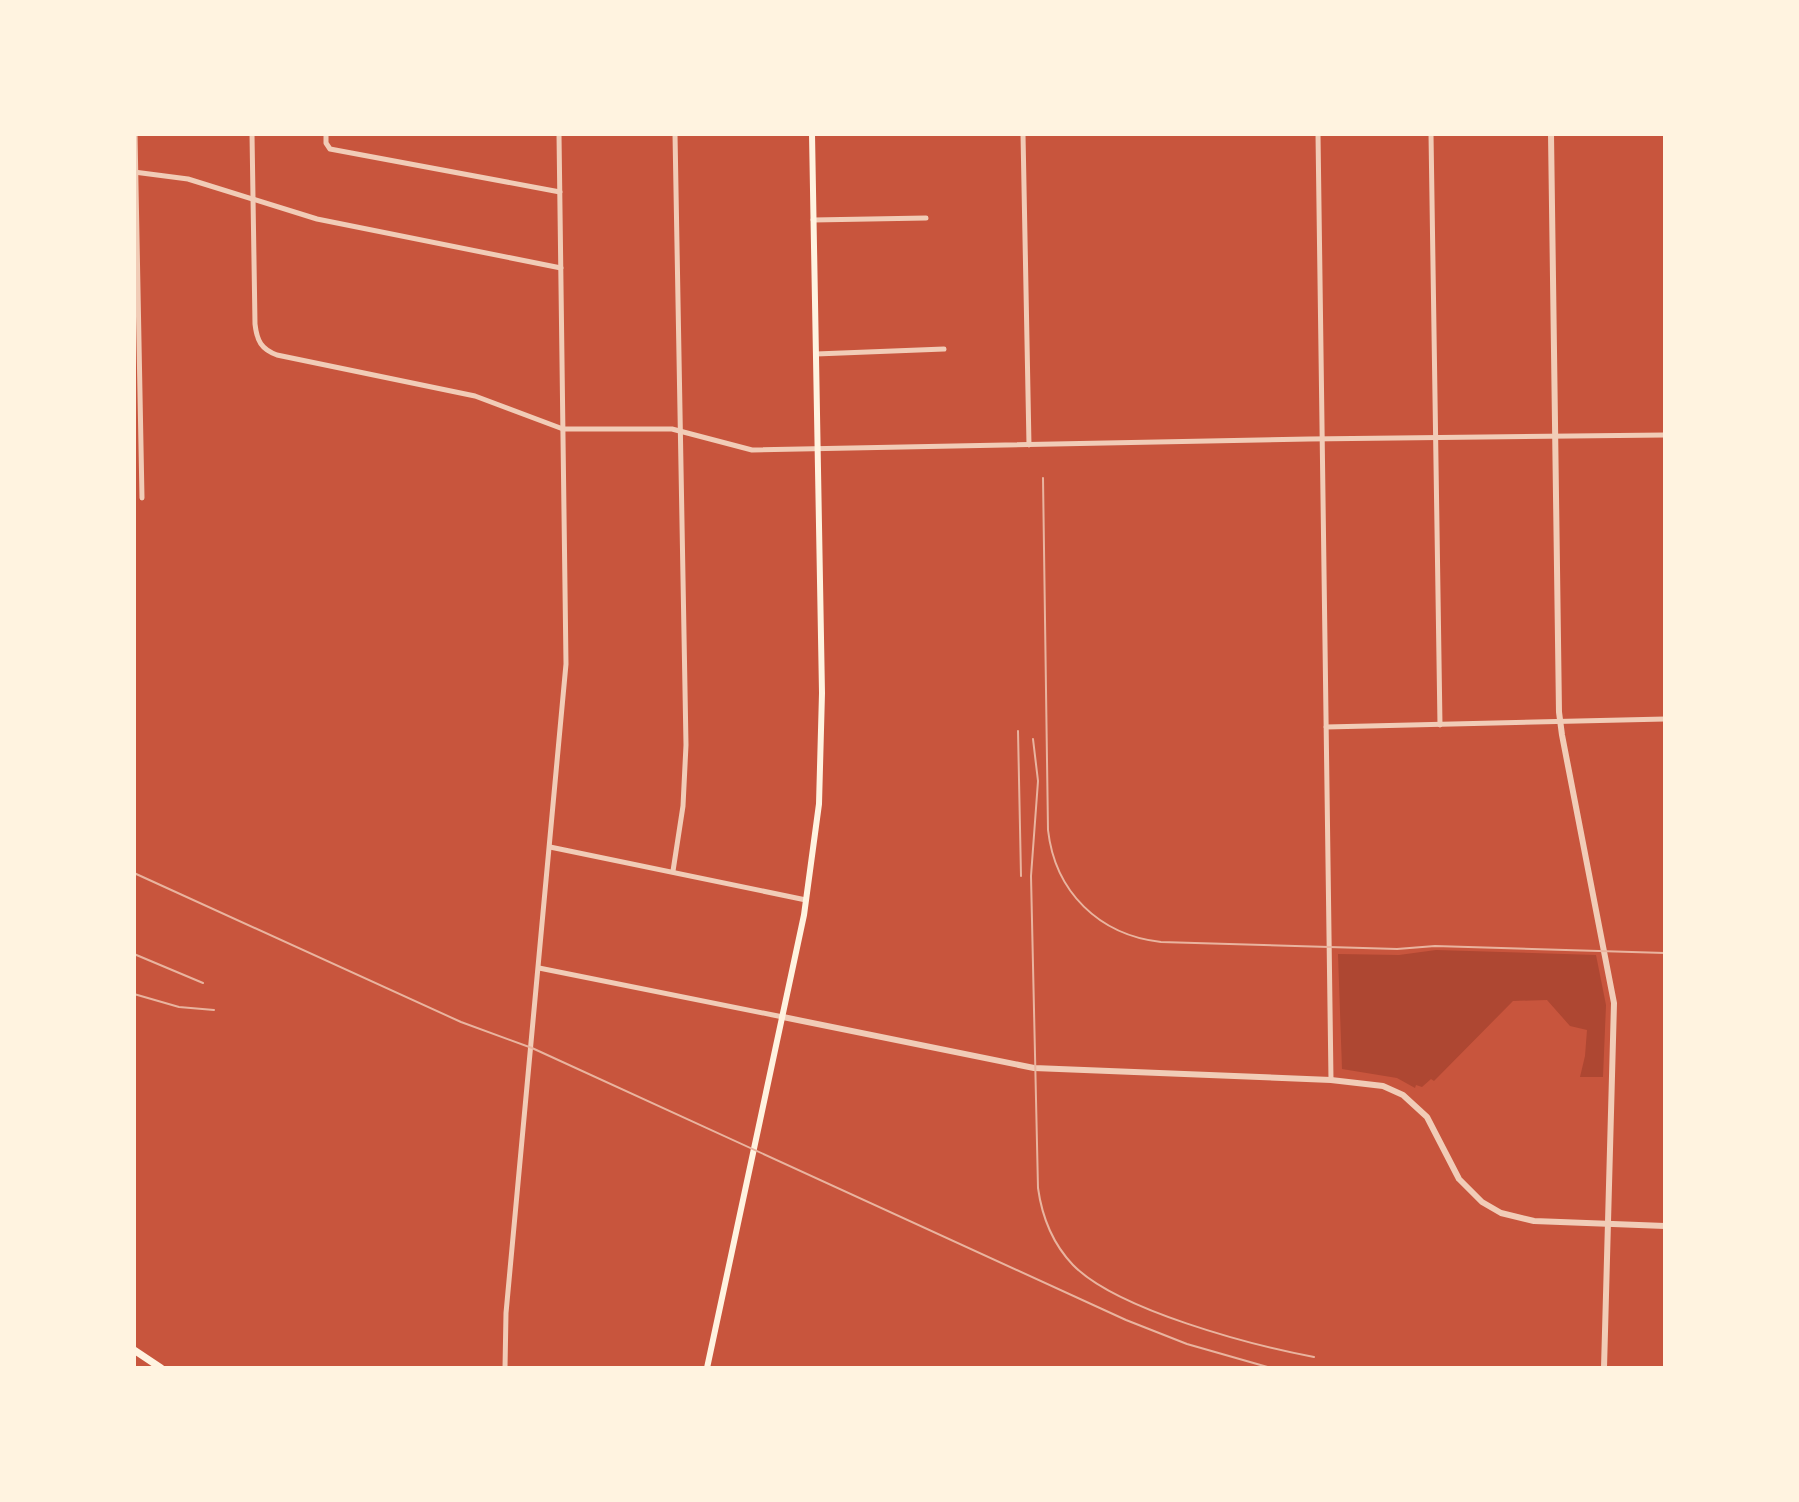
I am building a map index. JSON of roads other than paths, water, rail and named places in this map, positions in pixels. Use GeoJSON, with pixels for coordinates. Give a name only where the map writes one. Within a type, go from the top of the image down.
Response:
{"type":"FeatureCollection","features":[{"type":"Feature","properties":{"kind":"main road"},"geometry":{"type":"LineString","coordinates":[[707,1368],[807,901],[817,829],[822,744],[812,134]]}},
{"type":"Feature","properties":{"kind":"main road"},"geometry":{"type":"LineString","coordinates":[[134,1350],[161,1368]]}},
{"type":"Feature","properties":{"kind":"street"},"geometry":{"type":"LineString","coordinates":[[135,134],[142,498]]}},
{"type":"Feature","properties":{"kind":"street"},"geometry":{"type":"LineString","coordinates":[[252,134],[255,324],[256,335],[263,348],[277,355],[475,396],[563,429],[681,431],[752,450],[1665,435]]}},
{"type":"Feature","properties":{"kind":"street"},"geometry":{"type":"LineString","coordinates":[[326,134],[330,149],[560,192]]}},
{"type":"Feature","properties":{"kind":"street"},"geometry":{"type":"LineString","coordinates":[[505,1368],[506,1313],[568,628],[559,134]]}},
{"type":"Feature","properties":{"kind":"street"},"geometry":{"type":"LineString","coordinates":[[673,871],[683,806],[686,757],[675,134]]}},
{"type":"Feature","properties":{"kind":"street"},"geometry":{"type":"LineString","coordinates":[[1023,134],[1029,445]]}},
{"type":"Feature","properties":{"kind":"street"},"geometry":{"type":"LineString","coordinates":[[1318,134],[1331,1080]]}},
{"type":"Feature","properties":{"kind":"street"},"geometry":{"type":"LineString","coordinates":[[1431,134],[1440,725]]}},
{"type":"Feature","properties":{"kind":"street"},"geometry":{"type":"LineString","coordinates":[[1551,134],[1560,722],[1614,1003],[1604,1368]]}},
{"type":"Feature","properties":{"kind":"street"},"geometry":{"type":"LineString","coordinates":[[135,172],[188,179],[317,219],[561,268]]}},
{"type":"Feature","properties":{"kind":"street"},"geometry":{"type":"LineString","coordinates":[[813,220],[926,218]]}},
{"type":"Feature","properties":{"kind":"street"},"geometry":{"type":"LineString","coordinates":[[816,354],[944,349]]}},
{"type":"Feature","properties":{"kind":"street"},"geometry":{"type":"LineString","coordinates":[[1326,727],[1665,719]]}},
{"type":"Feature","properties":{"kind":"street"},"geometry":{"type":"LineString","coordinates":[[550,847],[807,901]]}},
{"type":"Feature","properties":{"kind":"street"},"geometry":{"type":"LineString","coordinates":[[539,968],[1044,1069],[1331,1080],[1383,1086],[1414,1103],[1434,1127],[1459,1179],[1473,1196],[1491,1208],[1519,1219],[1665,1226]]}},
{"type":"Feature","properties":{"kind":"railway"},"geometry":{"type":"LineString","coordinates":[[1043,478],[1048,830],[1052,852],[1070,891],[1100,920],[1139,938],[1161,942],[1665,953]]}},
{"type":"Feature","properties":{"kind":"railway"},"geometry":{"type":"LineString","coordinates":[[1018,731],[1021,876]]}},
{"type":"Feature","properties":{"kind":"railway"},"geometry":{"type":"LineString","coordinates":[[1033,739],[1038,781],[1031,876],[1038,1188],[1050,1230],[1073,1265],[1120,1297],[1186,1323],[1314,1357]]}},
{"type":"Feature","properties":{"kind":"railway"},"geometry":{"type":"LineString","coordinates":[[134,873],[461,1022],[532,1048],[1126,1320],[1187,1344],[1271,1368]]}},
{"type":"Feature","properties":{"kind":"railway"},"geometry":{"type":"LineString","coordinates":[[134,954],[203,983]]}},
{"type":"Feature","properties":{"kind":"railway"},"geometry":{"type":"LineString","coordinates":[[134,994],[179,1007],[214,1010]]}}]}
